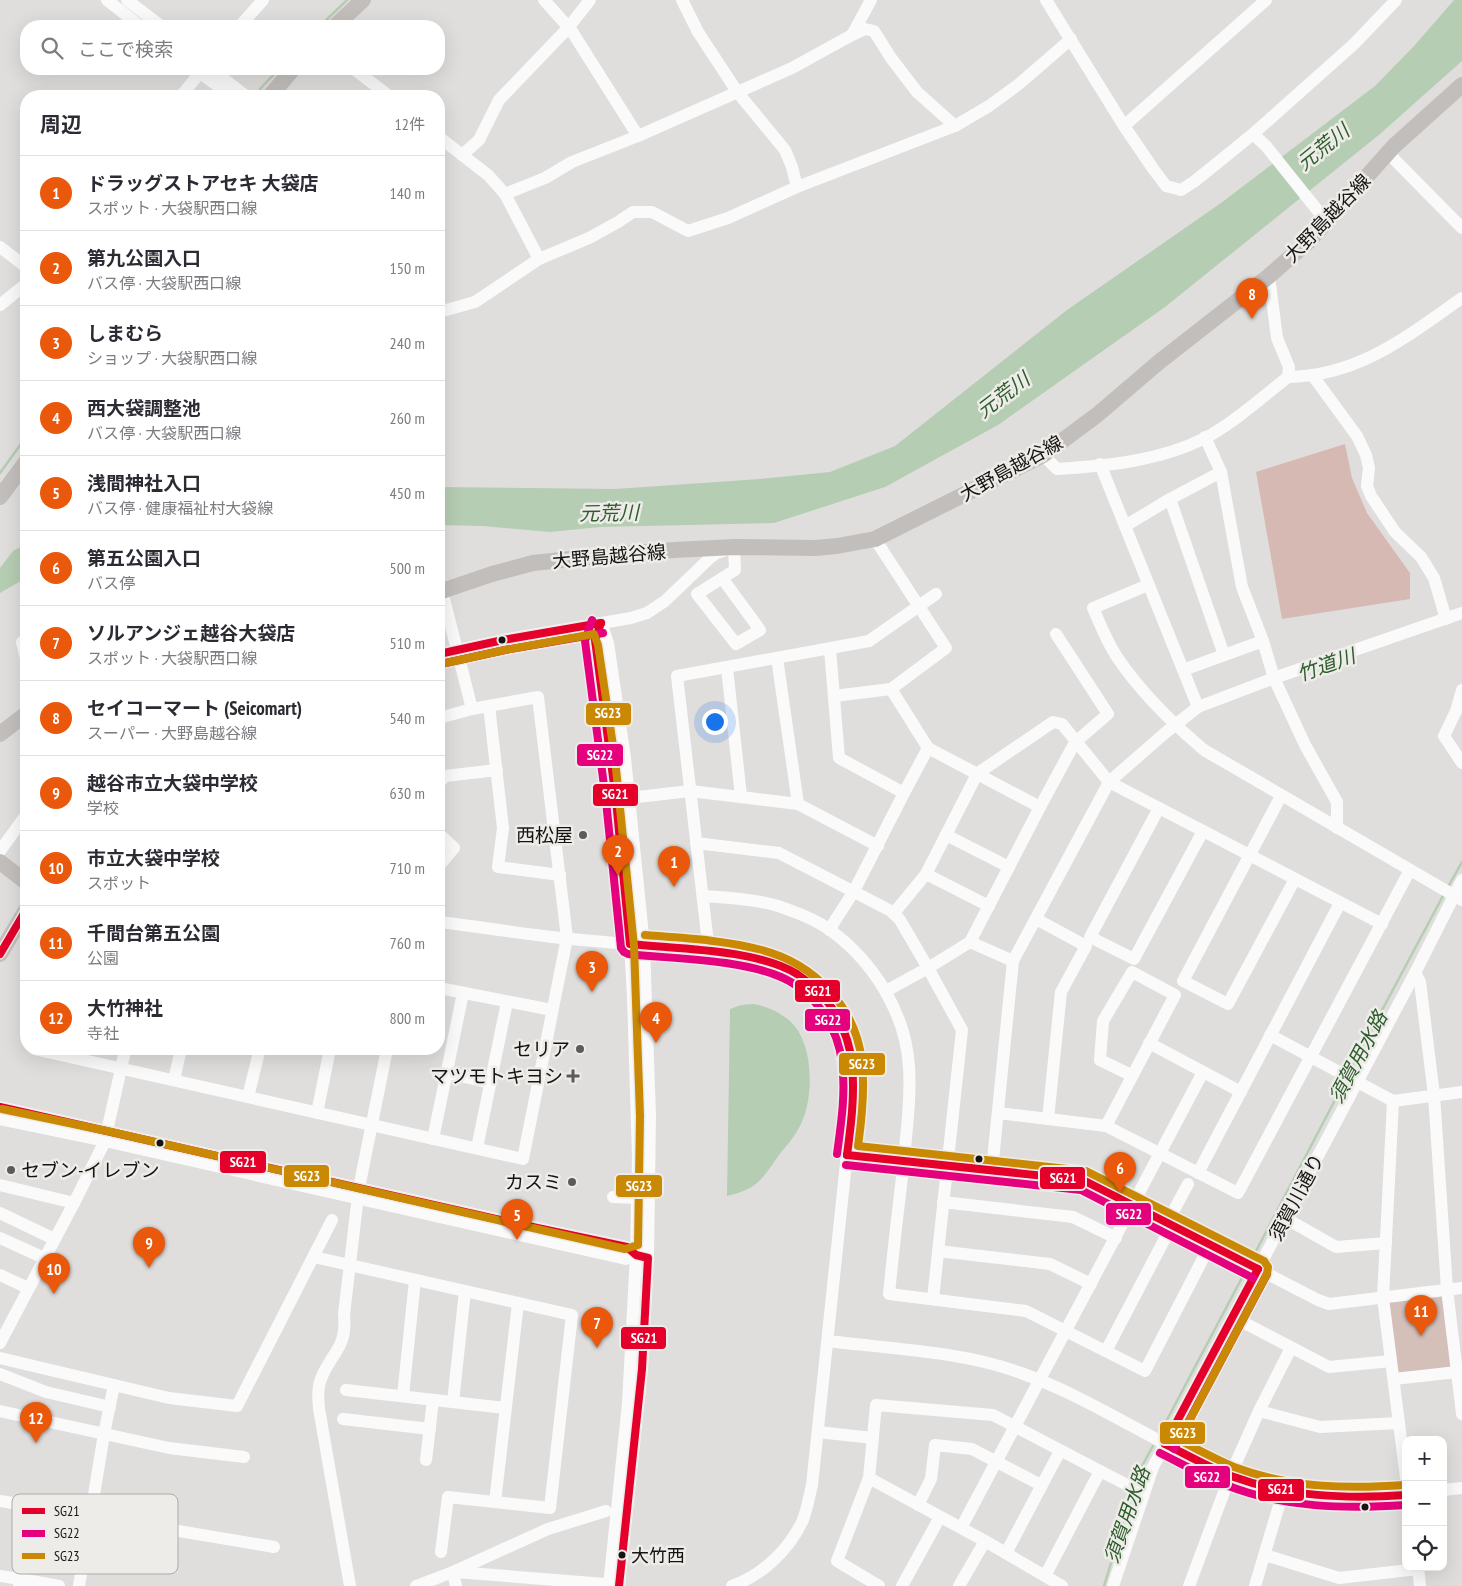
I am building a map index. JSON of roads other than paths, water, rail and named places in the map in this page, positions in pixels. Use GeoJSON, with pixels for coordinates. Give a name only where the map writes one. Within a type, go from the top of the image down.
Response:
{"type":"FeatureCollection","features":[{"type":"Feature","properties":{"kind":"main road"},"geometry":{"type":"LineString","coordinates":[[341,20],[362,0]]}},
{"type":"Feature","properties":{"kind":"main road"},"geometry":{"type":"LineString","coordinates":[[275,90],[288,75]]}},
{"type":"Feature","properties":{"kind":"main road","name":"大野島越谷線"},"geometry":{"type":"LineString","coordinates":[[445,590],[492,574],[533,563],[618,554],[734,547],[815,548],[875,539],[1043,454],[1097,415],[1159,362],[1269,276],[1310,240],[1388,153],[1462,85]]}},
{"type":"Feature","properties":{"kind":"main road"},"geometry":{"type":"LineString","coordinates":[[0,497],[20,470]]}},
{"type":"Feature","properties":{"kind":"main road"},"geometry":{"type":"LineString","coordinates":[[0,734],[20,719]]}},
{"type":"Feature","properties":{"kind":"main road"},"geometry":{"type":"LineString","coordinates":[[0,862],[20,877]]}},
{"type":"Feature","properties":{"kind":"main road"},"geometry":{"type":"LineString","coordinates":[[0,954],[20,920]]}},
{"type":"Feature","properties":{"kind":"street"},"geometry":{"type":"LineString","coordinates":[[106,0],[132,20]]}},
{"type":"Feature","properties":{"kind":"street"},"geometry":{"type":"LineString","coordinates":[[127,0],[153,20]]}},
{"type":"Feature","properties":{"kind":"street"},"geometry":{"type":"LineString","coordinates":[[245,20],[263,0]]}},
{"type":"Feature","properties":{"kind":"street"},"geometry":{"type":"LineString","coordinates":[[544,0],[568,28],[638,136]]}},
{"type":"Feature","properties":{"kind":"street"},"geometry":{"type":"LineString","coordinates":[[462,155],[479,140],[499,100],[568,28],[590,0]]}},
{"type":"Feature","properties":{"kind":"street"},"geometry":{"type":"LineString","coordinates":[[682,0],[698,32],[738,93],[785,150],[797,187]]}},
{"type":"Feature","properties":{"kind":"street"},"geometry":{"type":"LineString","coordinates":[[852,35],[872,0]]}},
{"type":"Feature","properties":{"kind":"street"},"geometry":{"type":"LineString","coordinates":[[1046,0],[1124,126],[1166,186],[1181,190],[1254,134],[1354,44],[1396,0]]}},
{"type":"Feature","properties":{"kind":"street"},"geometry":{"type":"LineString","coordinates":[[1124,126],[1266,0]]}},
{"type":"Feature","properties":{"kind":"street"},"geometry":{"type":"LineString","coordinates":[[505,194],[545,178],[572,162],[738,93],[792,68],[865,29],[874,31],[891,58],[917,92],[956,126]]}},
{"type":"Feature","properties":{"kind":"street"},"geometry":{"type":"LineString","coordinates":[[445,310],[475,302],[539,259],[589,238],[633,212],[652,212],[688,231],[728,218],[797,187],[956,126],[1020,84],[1071,39]]}},
{"type":"Feature","properties":{"kind":"street"},"geometry":{"type":"LineString","coordinates":[[187,90],[198,75]]}},
{"type":"Feature","properties":{"kind":"street"},"geometry":{"type":"LineString","coordinates":[[208,75],[224,90]]}},
{"type":"Feature","properties":{"kind":"street"},"geometry":{"type":"LineString","coordinates":[[210,75],[236,90]]}},
{"type":"Feature","properties":{"kind":"street"},"geometry":{"type":"LineString","coordinates":[[362,75],[381,90]]}},
{"type":"Feature","properties":{"kind":"street"},"geometry":{"type":"LineString","coordinates":[[1254,134],[1266,146],[1326,221]]}},
{"type":"Feature","properties":{"kind":"street"},"geometry":{"type":"LineString","coordinates":[[445,141],[488,175],[505,194],[539,259]]}},
{"type":"Feature","properties":{"kind":"street"},"geometry":{"type":"LineString","coordinates":[[1388,153],[1462,228]]}},
{"type":"Feature","properties":{"kind":"street"},"geometry":{"type":"LineString","coordinates":[[0,247],[20,262]]}},
{"type":"Feature","properties":{"kind":"street"},"geometry":{"type":"LineString","coordinates":[[1269,276],[1277,338],[1289,367],[1288,377]]}},
{"type":"Feature","properties":{"kind":"street"},"geometry":{"type":"LineString","coordinates":[[0,305],[20,289]]}},
{"type":"Feature","properties":{"kind":"street"},"geometry":{"type":"LineString","coordinates":[[1043,454],[1057,469],[1087,467],[1137,461],[1190,444],[1231,422],[1288,377],[1313,376],[1354,365],[1388,348],[1462,298]]}},
{"type":"Feature","properties":{"kind":"street"},"geometry":{"type":"LineString","coordinates":[[1313,376],[1357,436],[1366,455],[1369,468],[1367,486],[1371,496],[1395,532],[1421,557],[1434,578],[1446,619]]}},
{"type":"Feature","properties":{"kind":"street"},"geometry":{"type":"LineString","coordinates":[[1206,437],[1221,472],[1242,587],[1263,641],[1274,678],[1305,745],[1337,802],[1337,828]]}},
{"type":"Feature","properties":{"kind":"street"},"geometry":{"type":"LineString","coordinates":[[1100,464],[1198,707]]}},
{"type":"Feature","properties":{"kind":"street"},"geometry":{"type":"LineString","coordinates":[[1125,526],[1221,472]]}},
{"type":"Feature","properties":{"kind":"street"},"geometry":{"type":"LineString","coordinates":[[1170,499],[1224,655]]}},
{"type":"Feature","properties":{"kind":"street"},"geometry":{"type":"LineString","coordinates":[[834,696],[891,689],[946,648],[875,539]]}},
{"type":"Feature","properties":{"kind":"street"},"geometry":{"type":"LineString","coordinates":[[445,653],[512,638],[631,618],[647,613],[665,601],[711,557],[734,547],[735,570],[722,578],[697,594],[736,644],[760,630],[722,578]]}},
{"type":"Feature","properties":{"kind":"street"},"geometry":{"type":"LineString","coordinates":[[1148,585],[1092,608],[1116,656],[1147,697],[1174,725],[1204,750],[1458,898]]}},
{"type":"Feature","properties":{"kind":"street"},"geometry":{"type":"LineString","coordinates":[[709,952],[677,676],[870,641],[936,594]]}},
{"type":"Feature","properties":{"kind":"street"},"geometry":{"type":"LineString","coordinates":[[445,609],[472,709]]}},
{"type":"Feature","properties":{"kind":"street"},"geometry":{"type":"LineString","coordinates":[[992,1170],[1013,961],[1109,782],[1174,725],[1198,707],[1274,678],[1462,613]]}},
{"type":"Feature","properties":{"kind":"street"},"geometry":{"type":"LineString","coordinates":[[601,623],[608,643],[630,798],[644,946],[650,1116],[642,1256],[609,1586]]}},
{"type":"Feature","properties":{"kind":"street"},"geometry":{"type":"LineString","coordinates":[[601,623],[595,640],[616,800],[630,944],[637,1129],[637,1198],[642,1256],[642,1369],[619,1586]]}},
{"type":"Feature","properties":{"kind":"street"},"geometry":{"type":"LineString","coordinates":[[886,991],[970,942],[1076,742],[1108,714],[1056,634]]}},
{"type":"Feature","properties":{"kind":"street"},"geometry":{"type":"LineString","coordinates":[[1183,670],[1263,641]]}},
{"type":"Feature","properties":{"kind":"street"},"geometry":{"type":"LineString","coordinates":[[830,649],[839,758],[904,793]]}},
{"type":"Feature","properties":{"kind":"street"},"geometry":{"type":"LineString","coordinates":[[777,658],[798,804]]}},
{"type":"Feature","properties":{"kind":"street"},"geometry":{"type":"LineString","coordinates":[[727,668],[742,796]]}},
{"type":"Feature","properties":{"kind":"street"},"geometry":{"type":"LineString","coordinates":[[891,689],[928,748],[1040,807]]}},
{"type":"Feature","properties":{"kind":"street"},"geometry":{"type":"LineString","coordinates":[[1462,690],[1456,711],[1444,736],[1462,764]]}},
{"type":"Feature","properties":{"kind":"street"},"geometry":{"type":"LineString","coordinates":[[81,1055],[122,1069],[523,1158],[567,938],[538,697],[472,709],[445,716]]}},
{"type":"Feature","properties":{"kind":"street"},"geometry":{"type":"LineString","coordinates":[[489,706],[503,828],[498,867],[560,875]]}},
{"type":"Feature","properties":{"kind":"street"},"geometry":{"type":"LineString","coordinates":[[894,913],[926,874],[978,774],[1053,722],[1062,724],[1109,782],[1382,924]]}},
{"type":"Feature","properties":{"kind":"street"},"geometry":{"type":"LineString","coordinates":[[829,930],[854,891],[928,748]]}},
{"type":"Feature","properties":{"kind":"street"},"geometry":{"type":"LineString","coordinates":[[445,776],[497,770]]}},
{"type":"Feature","properties":{"kind":"street"},"geometry":{"type":"LineString","coordinates":[[630,798],[690,791],[798,804],[878,846]]}},
{"type":"Feature","properties":{"kind":"street"},"geometry":{"type":"LineString","coordinates":[[1281,796],[1183,980],[1228,1004],[1295,879]]}},
{"type":"Feature","properties":{"kind":"street"},"geometry":{"type":"LineString","coordinates":[[1159,808],[1090,937],[1134,959],[1203,831]]}},
{"type":"Feature","properties":{"kind":"street"},"geometry":{"type":"LineString","coordinates":[[0,851],[20,823]]}},
{"type":"Feature","properties":{"kind":"street"},"geometry":{"type":"LineString","coordinates":[[946,835],[1010,867]]}},
{"type":"Feature","properties":{"kind":"street"},"geometry":{"type":"LineString","coordinates":[[445,840],[454,848],[445,859]]}},
{"type":"Feature","properties":{"kind":"street"},"geometry":{"type":"LineString","coordinates":[[696,843],[778,853],[894,913],[928,968],[962,1030],[933,1299]]}},
{"type":"Feature","properties":{"kind":"street"},"geometry":{"type":"LineString","coordinates":[[998,1114],[1106,1126],[1238,1193],[1410,870]]}},
{"type":"Feature","properties":{"kind":"street"},"geometry":{"type":"LineString","coordinates":[[926,874],[989,906]]}},
{"type":"Feature","properties":{"kind":"street","name":"須賀川通り"},"geometry":{"type":"LineString","coordinates":[[1113,1586],[1151,1471],[1415,973],[1458,898],[1462,880]]}},
{"type":"Feature","properties":{"kind":"street"},"geometry":{"type":"LineString","coordinates":[[703,896],[770,904],[794,912],[829,930],[851,948],[866,964],[886,991],[899,1021],[907,1046],[909,1061],[909,1106],[889,1294],[1026,1311],[1145,1371],[1210,1245]]}},
{"type":"Feature","properties":{"kind":"street"},"geometry":{"type":"LineString","coordinates":[[1198,1173],[1340,903]]}},
{"type":"Feature","properties":{"kind":"street"},"geometry":{"type":"LineString","coordinates":[[1036,919],[1086,946],[1061,992],[1048,1119]]}},
{"type":"Feature","properties":{"kind":"street"},"geometry":{"type":"LineString","coordinates":[[445,923],[567,938],[709,952],[771,963],[792,972],[812,986],[840,1020],[849,1044],[853,1071],[847,1155],[812,1485],[802,1522],[789,1543],[753,1582],[732,1586]]}},
{"type":"Feature","properties":{"kind":"street"},"geometry":{"type":"LineString","coordinates":[[970,942],[1013,961]]}},
{"type":"Feature","properties":{"kind":"street"},"geometry":{"type":"LineString","coordinates":[[1106,1126],[1131,1075],[1175,995],[1132,972],[1103,1021],[1100,1060],[1131,1075]]}},
{"type":"Feature","properties":{"kind":"street"},"geometry":{"type":"LineString","coordinates":[[1415,973],[1420,982],[1434,1095],[1447,1289],[1462,1414]]}},
{"type":"Feature","properties":{"kind":"street"},"geometry":{"type":"LineString","coordinates":[[445,989],[552,1010]]}},
{"type":"Feature","properties":{"kind":"street"},"geometry":{"type":"LineString","coordinates":[[433,1139],[463,993]]}},
{"type":"Feature","properties":{"kind":"street"},"geometry":{"type":"LineString","coordinates":[[477,1148],[507,1002]]}},
{"type":"Feature","properties":{"kind":"street"},"geometry":{"type":"LineString","coordinates":[[1270,1035],[1393,1101],[1462,1092]]}},
{"type":"Feature","properties":{"kind":"street"},"geometry":{"type":"LineString","coordinates":[[1149,1043],[1241,1092]]}},
{"type":"Feature","properties":{"kind":"street"},"geometry":{"type":"LineString","coordinates":[[0,1343],[74,1203],[106,1136],[124,1055]]}},
{"type":"Feature","properties":{"kind":"street"},"geometry":{"type":"LineString","coordinates":[[174,1080],[180,1055]]}},
{"type":"Feature","properties":{"kind":"street"},"geometry":{"type":"LineString","coordinates":[[248,1097],[257,1055]]}},
{"type":"Feature","properties":{"kind":"street"},"geometry":{"type":"LineString","coordinates":[[317,1113],[329,1055]]}},
{"type":"Feature","properties":{"kind":"street"},"geometry":{"type":"LineString","coordinates":[[350,1586],[318,1392],[322,1376],[342,1342],[344,1334],[344,1314],[358,1193],[386,1055]]}},
{"type":"Feature","properties":{"kind":"street"},"geometry":{"type":"LineString","coordinates":[[961,1528],[1203,1072]]}},
{"type":"Feature","properties":{"kind":"street"},"geometry":{"type":"LineString","coordinates":[[447,1073],[491,1083]]}},
{"type":"Feature","properties":{"kind":"street"},"geometry":{"type":"LineString","coordinates":[[1393,1101],[1384,1298],[1402,1447]]}},
{"type":"Feature","properties":{"kind":"street"},"geometry":{"type":"LineString","coordinates":[[0,1107],[106,1136],[358,1193],[626,1259],[642,1256]]}},
{"type":"Feature","properties":{"kind":"street"},"geometry":{"type":"LineString","coordinates":[[0,1119],[106,1136]]}},
{"type":"Feature","properties":{"kind":"street"},"geometry":{"type":"LineString","coordinates":[[847,1155],[1083,1180],[1329,1304],[1462,1288]]}},
{"type":"Feature","properties":{"kind":"street"},"geometry":{"type":"LineString","coordinates":[[1106,1350],[1170,1224],[1188,1184]]}},
{"type":"Feature","properties":{"kind":"street"},"geometry":{"type":"LineString","coordinates":[[0,1185],[74,1203]]}},
{"type":"Feature","properties":{"kind":"street"},"geometry":{"type":"LineString","coordinates":[[612,1197],[637,1198]]}},
{"type":"Feature","properties":{"kind":"street"},"geometry":{"type":"LineString","coordinates":[[943,1202],[1073,1217],[1116,1238]]}},
{"type":"Feature","properties":{"kind":"street"},"geometry":{"type":"LineString","coordinates":[[0,1213],[54,1239]]}},
{"type":"Feature","properties":{"kind":"street"},"geometry":{"type":"LineString","coordinates":[[1285,1218],[1336,1247],[1386,1243]]}},
{"type":"Feature","properties":{"kind":"street"},"geometry":{"type":"LineString","coordinates":[[0,1358],[169,1398],[237,1406],[332,1220]]}},
{"type":"Feature","properties":{"kind":"street"},"geometry":{"type":"LineString","coordinates":[[0,1238],[44,1258]]}},
{"type":"Feature","properties":{"kind":"street"},"geometry":{"type":"LineString","coordinates":[[938,1251],[1050,1264],[1091,1284]]}},
{"type":"Feature","properties":{"kind":"street"},"geometry":{"type":"LineString","coordinates":[[314,1257],[572,1315],[550,1508],[448,1496],[441,1552]]}},
{"type":"Feature","properties":{"kind":"street"},"geometry":{"type":"LineString","coordinates":[[0,1274],[28,1288]]}},
{"type":"Feature","properties":{"kind":"street"},"geometry":{"type":"LineString","coordinates":[[402,1396],[415,1280]]}},
{"type":"Feature","properties":{"kind":"street"},"geometry":{"type":"LineString","coordinates":[[453,1402],[465,1291]]}},
{"type":"Feature","properties":{"kind":"street"},"geometry":{"type":"LineString","coordinates":[[495,1502],[518,1303]]}},
{"type":"Feature","properties":{"kind":"street"},"geometry":{"type":"LineString","coordinates":[[1233,1317],[1329,1367],[1391,1361]]}},
{"type":"Feature","properties":{"kind":"street"},"geometry":{"type":"LineString","coordinates":[[828,1342],[966,1358],[1020,1372],[1040,1380],[1230,1476],[1283,1492],[1331,1498],[1402,1495]]}},
{"type":"Feature","properties":{"kind":"street"},"geometry":{"type":"LineString","coordinates":[[1189,1586],[1230,1476],[1259,1411],[1291,1348]]}},
{"type":"Feature","properties":{"kind":"street"},"geometry":{"type":"LineString","coordinates":[[1394,1379],[1457,1372]]}},
{"type":"Feature","properties":{"kind":"street"},"geometry":{"type":"LineString","coordinates":[[0,1374],[46,1392],[110,1407]]}},
{"type":"Feature","properties":{"kind":"street"},"geometry":{"type":"LineString","coordinates":[[94,1494],[114,1386]]}},
{"type":"Feature","properties":{"kind":"street"},"geometry":{"type":"LineString","coordinates":[[346,1390],[505,1408]]}},
{"type":"Feature","properties":{"kind":"street"},"geometry":{"type":"LineString","coordinates":[[426,1460],[433,1400]]}},
{"type":"Feature","properties":{"kind":"street"},"geometry":{"type":"LineString","coordinates":[[879,1586],[837,1562],[869,1478],[876,1405],[993,1415],[1144,1493]]}},
{"type":"Feature","properties":{"kind":"street"},"geometry":{"type":"LineString","coordinates":[[0,1411],[169,1448],[244,1457]]}},
{"type":"Feature","properties":{"kind":"street"},"geometry":{"type":"LineString","coordinates":[[1259,1411],[1320,1427],[1399,1423]]}},
{"type":"Feature","properties":{"kind":"street"},"geometry":{"type":"LineString","coordinates":[[343,1419],[430,1429]]}},
{"type":"Feature","properties":{"kind":"street"},"geometry":{"type":"LineString","coordinates":[[818,1432],[873,1438]]}},
{"type":"Feature","properties":{"kind":"street"},"geometry":{"type":"LineString","coordinates":[[918,1505],[931,1480],[935,1445],[972,1449],[1041,1485]]}},
{"type":"Feature","properties":{"kind":"street"},"geometry":{"type":"LineString","coordinates":[[1006,1553],[1060,1451]]}},
{"type":"Feature","properties":{"kind":"street"},"geometry":{"type":"LineString","coordinates":[[1046,1576],[1100,1471]]}},
{"type":"Feature","properties":{"kind":"street"},"geometry":{"type":"LineString","coordinates":[[869,1478],[985,1541],[1062,1586]]}},
{"type":"Feature","properties":{"kind":"street"},"geometry":{"type":"LineString","coordinates":[[1447,1490],[1462,1488]]}},
{"type":"Feature","properties":{"kind":"street"},"geometry":{"type":"LineString","coordinates":[[1255,1586],[1283,1492]]}},
{"type":"Feature","properties":{"kind":"street"},"geometry":{"type":"LineString","coordinates":[[416,1586],[453,1572],[548,1529],[606,1511]]}},
{"type":"Feature","properties":{"kind":"street"},"geometry":{"type":"LineString","coordinates":[[902,1586],[940,1517]]}},
{"type":"Feature","properties":{"kind":"street"},"geometry":{"type":"LineString","coordinates":[[178,1531],[274,1547]]}},
{"type":"Feature","properties":{"kind":"street"},"geometry":{"type":"LineString","coordinates":[[959,1586],[985,1541]]}},
{"type":"Feature","properties":{"kind":"street"},"geometry":{"type":"LineString","coordinates":[[1265,1554],[1339,1578],[1402,1570]]}},
{"type":"Feature","properties":{"kind":"street"},"geometry":{"type":"LineString","coordinates":[[1418,1571],[1420,1586]]}},
{"type":"Feature","properties":{"kind":"street"},"geometry":{"type":"LineString","coordinates":[[453,1572],[624,1586]]}},
{"type":"Feature","properties":{"kind":"street"},"geometry":{"type":"LineString","coordinates":[[453,1572],[456,1586]]}},
{"type":"Feature","properties":{"kind":"street"},"geometry":{"type":"LineString","coordinates":[[0,1576],[19,1583],[59,1586]]}},
{"type":"Feature","properties":{"kind":"water","name":"元荒川"},"geometry":{"type":"Polygon","coordinates":[[[1454,0],[1462,0],[1462,61],[1380,134],[1165,307],[998,425],[885,487],[774,523],[600,527],[550,532],[483,526],[445,525],[445,487],[615,489],[760,479],[830,472],[895,446],[1067,310],[1221,203],[1375,86],[1414,46],[1454,0]]]}},
{"type":"Feature","properties":{"kind":"water"},"geometry":{"type":"Polygon","coordinates":[[[20,547],[20,581],[0,593],[0,568],[13,551],[20,547]]]}},
{"type":"Feature","properties":{"kind":"water"},"geometry":{"type":"Polygon","coordinates":[[[754,1004],[769,1008],[787,1018],[799,1032],[808,1057],[810,1086],[805,1113],[799,1128],[791,1140],[758,1182],[746,1190],[727,1196],[730,1009],[741,1005],[754,1004]]]}},
{"type":"Feature","properties":{"kind":"waterway"},"geometry":{"type":"LineString","coordinates":[[326,20],[347,0]]}},
{"type":"Feature","properties":{"kind":"waterway"},"geometry":{"type":"LineString","coordinates":[[260,89],[273,75]]}},
{"type":"Feature","properties":{"kind":"waterway"},"geometry":{"type":"LineString","coordinates":[[0,473],[20,445]]}},
{"type":"Feature","properties":{"kind":"waterway","name":"須賀用水路"},"geometry":{"type":"LineString","coordinates":[[1448,887],[1462,862]]}},
{"type":"Feature","properties":{"kind":"waterway","name":"須賀用水路"},"geometry":{"type":"LineString","coordinates":[[1349,1072],[1444,894]]}},
{"type":"Feature","properties":{"kind":"waterway","name":"須賀用水路"},"geometry":{"type":"LineString","coordinates":[[1255,1253],[1346,1079]]}},
{"type":"Feature","properties":{"kind":"waterway","name":"須賀用水路"},"geometry":{"type":"LineString","coordinates":[[1160,1433],[1245,1272]]}},
{"type":"Feature","properties":{"kind":"waterway","name":"須賀用水路"},"geometry":{"type":"LineString","coordinates":[[1134,1485],[1137,1475],[1153,1446]]}},
{"type":"Feature","properties":{"kind":"waterway","name":"須賀用水路"},"geometry":{"type":"LineString","coordinates":[[1104,1586],[1132,1493]]}},
{"type":"Feature","properties":{"kind":"place","name":"セイコーマート (Seicomart)"},"geometry":{"type":"Point","coordinates":[1252,319]}},
{"type":"Feature","properties":{"kind":"place","name":"西松屋"},"geometry":{"type":"Point","coordinates":[583,835]}},
{"type":"Feature","properties":{"kind":"place","name":"第九公園入口"},"geometry":{"type":"Point","coordinates":[618,876]}},
{"type":"Feature","properties":{"kind":"place","name":"ドラッグストアセキ 大袋店"},"geometry":{"type":"Point","coordinates":[674,887]}},
{"type":"Feature","properties":{"kind":"place","name":"しまむら"},"geometry":{"type":"Point","coordinates":[592,992]}},
{"type":"Feature","properties":{"kind":"place","name":"西大袋調整池"},"geometry":{"type":"Point","coordinates":[656,1043]}},
{"type":"Feature","properties":{"kind":"place","name":"セリア"},"geometry":{"type":"Point","coordinates":[580,1049]}},
{"type":"Feature","properties":{"kind":"place","name":"マツモトキヨシ"},"geometry":{"type":"Point","coordinates":[573,1076]}},
{"type":"Feature","properties":{"kind":"place","name":"セブン-イレブン"},"geometry":{"type":"Point","coordinates":[11,1170]}},
{"type":"Feature","properties":{"kind":"place","name":"カスミ"},"geometry":{"type":"Point","coordinates":[572,1182]}},
{"type":"Feature","properties":{"kind":"place","name":"第五公園入口"},"geometry":{"type":"Point","coordinates":[1120,1193]}},
{"type":"Feature","properties":{"kind":"place","name":"浅間神社入口"},"geometry":{"type":"Point","coordinates":[517,1240]}},
{"type":"Feature","properties":{"kind":"place","name":"越谷市立大袋中学校"},"geometry":{"type":"Point","coordinates":[149,1268]}},
{"type":"Feature","properties":{"kind":"place","name":"市立大袋中学校"},"geometry":{"type":"Point","coordinates":[54,1294]}},
{"type":"Feature","properties":{"kind":"place","name":"千間台第五公園"},"geometry":{"type":"Point","coordinates":[1421,1336]}},
{"type":"Feature","properties":{"kind":"place","name":"ソルアンジェ越谷大袋店"},"geometry":{"type":"Point","coordinates":[597,1348]}},
{"type":"Feature","properties":{"kind":"place","name":"大竹神社"},"geometry":{"type":"Point","coordinates":[36,1443]}},
{"type":"Feature","properties":{"kind":"place","name":"大竹西"},"geometry":{"type":"Point","coordinates":[622,1555]}},
{"type":"Feature","properties":{"kind":"water label","name":"竹道川"},"geometry":{"type":"Point","coordinates":[1326,665]}}]}
